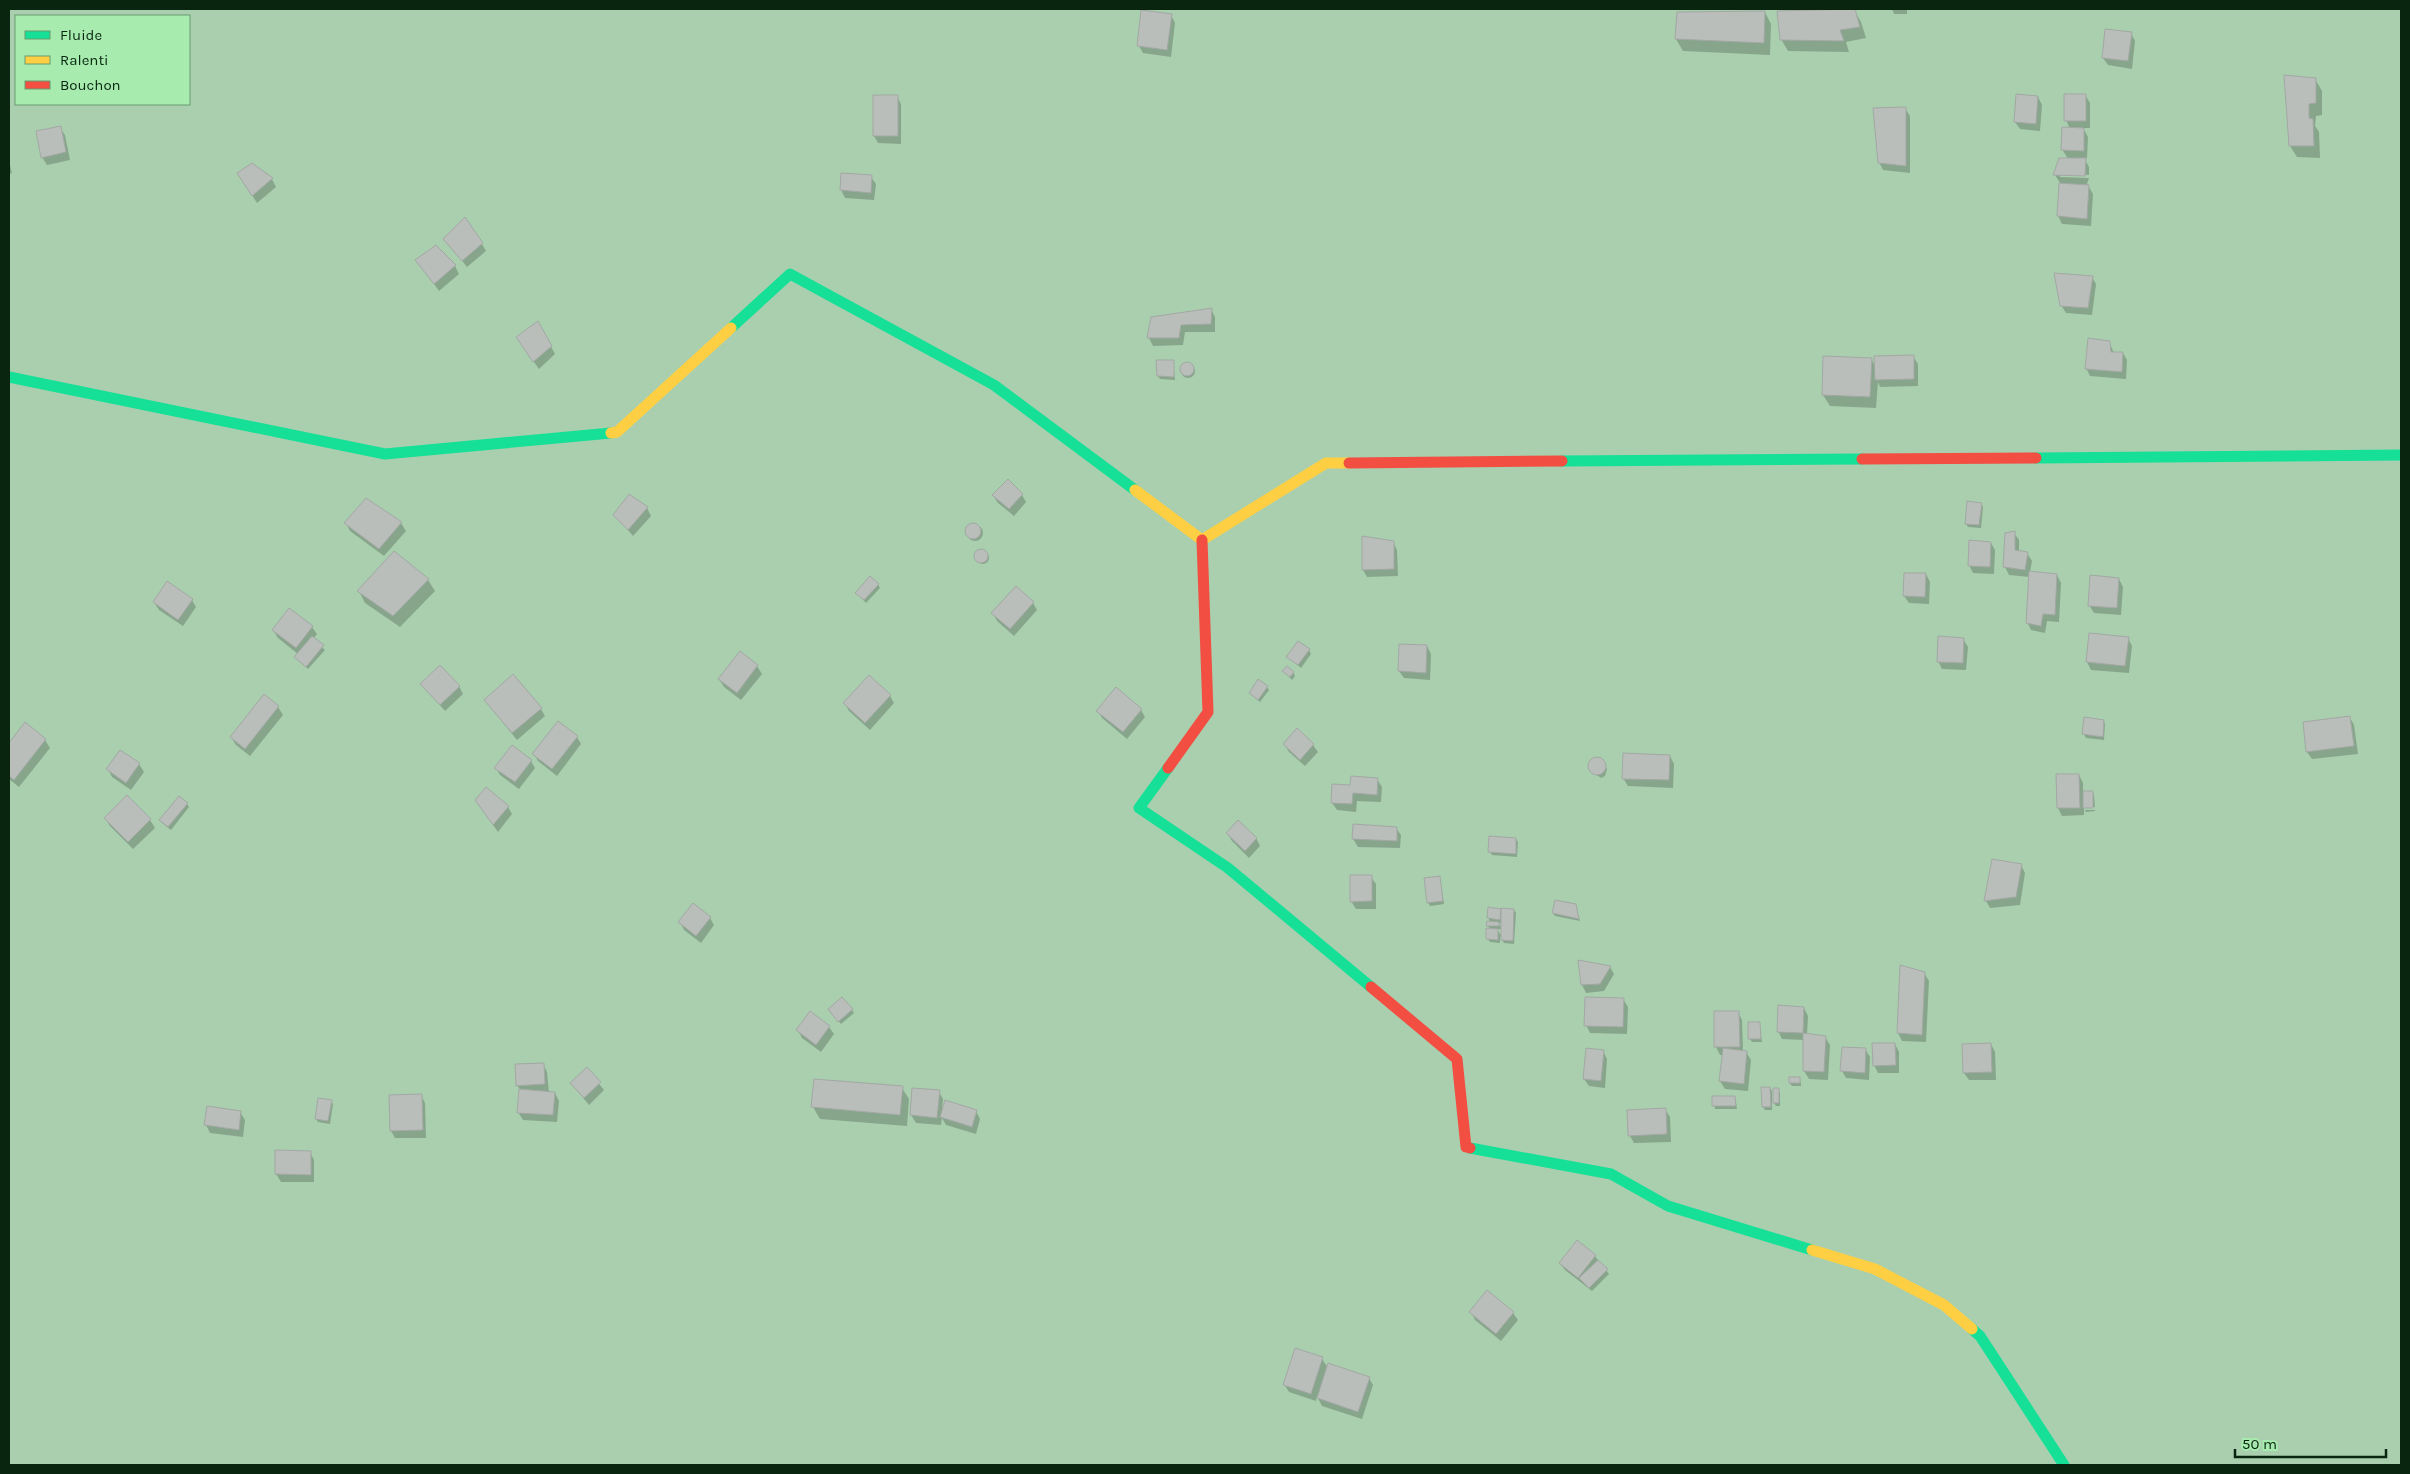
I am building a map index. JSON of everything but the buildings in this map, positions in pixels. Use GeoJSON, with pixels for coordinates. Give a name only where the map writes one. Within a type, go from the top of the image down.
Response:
{"type":"FeatureCollection","features":[{"type":"Feature","properties":{"kind":"street"},"geometry":{"type":"LineString","coordinates":[[9,377],[385,454],[618,432],[790,274],[994,385],[1202,540]]}},
{"type":"Feature","properties":{"kind":"street"},"geometry":{"type":"LineString","coordinates":[[1202,540],[1326,463],[2401,455]]}},
{"type":"Feature","properties":{"kind":"street"},"geometry":{"type":"LineString","coordinates":[[1202,540],[1208,712],[1138,808],[1228,868],[1457,1059],[1466,1147],[1611,1174],[1668,1206],[1874,1269],[1944,1305],[1980,1336],[2064,1465]]}},
{"type":"Feature","properties":{"kind":"traffic: fast"},"geometry":{"type":"LineString","coordinates":[[731,328],[790,274],[994,385],[1135,490]]}},
{"type":"Feature","properties":{"kind":"traffic: fast"},"geometry":{"type":"LineString","coordinates":[[9,377],[385,454],[611,433]]}},
{"type":"Feature","properties":{"kind":"traffic: fast"},"geometry":{"type":"LineString","coordinates":[[2036,458],[2401,455]]}},
{"type":"Feature","properties":{"kind":"traffic: fast"},"geometry":{"type":"LineString","coordinates":[[1562,461],[1862,459]]}},
{"type":"Feature","properties":{"kind":"traffic: fast"},"geometry":{"type":"LineString","coordinates":[[1168,768],[1139,808],[1228,868],[1371,987]]}},
{"type":"Feature","properties":{"kind":"traffic: fast"},"geometry":{"type":"LineString","coordinates":[[1470,1148],[1611,1174],[1668,1206],[1812,1250]]}},
{"type":"Feature","properties":{"kind":"traffic: fast"},"geometry":{"type":"LineString","coordinates":[[1972,1329],[1980,1336],[2064,1465]]}},
{"type":"Feature","properties":{"kind":"traffic: slow"},"geometry":{"type":"LineString","coordinates":[[611,433],[617,432],[731,328]]}},
{"type":"Feature","properties":{"kind":"traffic: slow"},"geometry":{"type":"LineString","coordinates":[[1135,490],[1202,540],[1326,463],[1349,463]]}},
{"type":"Feature","properties":{"kind":"traffic: slow"},"geometry":{"type":"LineString","coordinates":[[1812,1250],[1875,1269],[1944,1305],[1972,1329]]}},
{"type":"Feature","properties":{"kind":"traffic: jam"},"geometry":{"type":"LineString","coordinates":[[1862,459],[2036,458]]}},
{"type":"Feature","properties":{"kind":"traffic: jam"},"geometry":{"type":"LineString","coordinates":[[1349,463],[1562,461]]}},
{"type":"Feature","properties":{"kind":"traffic: jam"},"geometry":{"type":"LineString","coordinates":[[1168,768],[1208,712],[1202,540]]}},
{"type":"Feature","properties":{"kind":"traffic: jam"},"geometry":{"type":"LineString","coordinates":[[1371,987],[1457,1059],[1466,1147],[1470,1148]]}}]}
